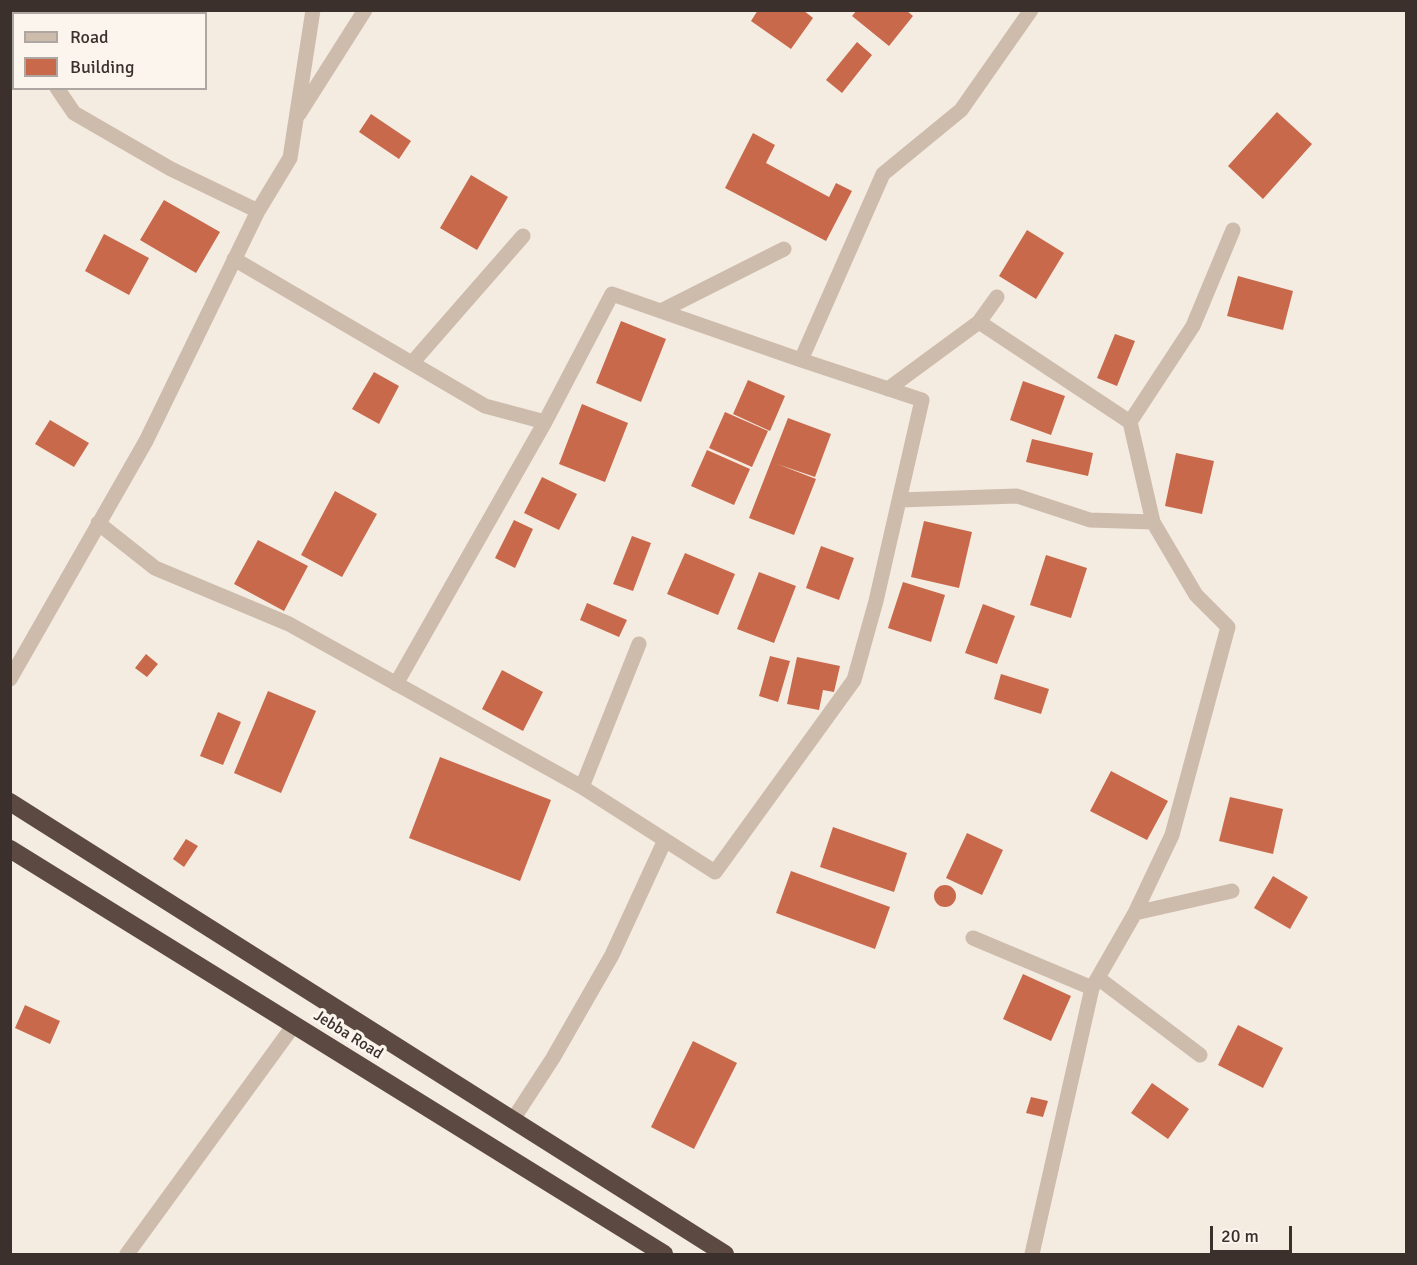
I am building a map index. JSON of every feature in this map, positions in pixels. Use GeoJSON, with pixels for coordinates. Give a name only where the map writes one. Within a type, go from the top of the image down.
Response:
{"type":"FeatureCollection","features":[{"type":"Feature","properties":{"kind":"highway"},"geometry":{"type":"LineString","coordinates":[[10,802],[725,1254]]}},
{"type":"Feature","properties":{"kind":"highway","name":"Jebba Road"},"geometry":{"type":"LineString","coordinates":[[10,849],[664,1254]]}},
{"type":"Feature","properties":{"kind":"street"},"geometry":{"type":"LineString","coordinates":[[296,119],[365,10]]}},
{"type":"Feature","properties":{"kind":"street"},"geometry":{"type":"LineString","coordinates":[[801,360],[883,174],[961,110],[1030,10]]}},
{"type":"Feature","properties":{"kind":"street"},"geometry":{"type":"LineString","coordinates":[[10,679],[146,441],[258,211],[290,158],[311,11]]}},
{"type":"Feature","properties":{"kind":"street"},"geometry":{"type":"LineString","coordinates":[[58,90],[74,113],[171,169],[258,211]]}},
{"type":"Feature","properties":{"kind":"street"},"geometry":{"type":"LineString","coordinates":[[1130,422],[1193,326],[1233,230]]}},
{"type":"Feature","properties":{"kind":"street"},"geometry":{"type":"LineString","coordinates":[[412,363],[523,236]]}},
{"type":"Feature","properties":{"kind":"street"},"geometry":{"type":"LineString","coordinates":[[661,311],[784,249]]}},
{"type":"Feature","properties":{"kind":"street"},"geometry":{"type":"LineString","coordinates":[[234,259],[485,406],[545,422]]}},
{"type":"Feature","properties":{"kind":"street"},"geometry":{"type":"LineString","coordinates":[[98,523],[155,568],[289,624],[396,684],[582,787],[716,872],[854,680],[876,601],[922,400],[612,294],[545,422],[396,684]]}},
{"type":"Feature","properties":{"kind":"street"},"geometry":{"type":"LineString","coordinates":[[888,389],[979,322],[997,297]]}},
{"type":"Feature","properties":{"kind":"street"},"geometry":{"type":"LineString","coordinates":[[979,322],[1130,422],[1153,522],[1196,595],[1228,627],[1172,835],[1135,913],[1095,983],[1032,1254]]}},
{"type":"Feature","properties":{"kind":"street"},"geometry":{"type":"LineString","coordinates":[[899,500],[1017,496],[1090,520],[1153,522]]}},
{"type":"Feature","properties":{"kind":"street"},"geometry":{"type":"LineString","coordinates":[[582,787],[639,644]]}},
{"type":"Feature","properties":{"kind":"street"},"geometry":{"type":"LineString","coordinates":[[512,1121],[612,955],[665,840]]}},
{"type":"Feature","properties":{"kind":"street"},"geometry":{"type":"LineString","coordinates":[[1135,913],[1232,891]]}},
{"type":"Feature","properties":{"kind":"street"},"geometry":{"type":"LineString","coordinates":[[973,938],[1095,983],[1200,1055]]}},
{"type":"Feature","properties":{"kind":"street"},"geometry":{"type":"LineString","coordinates":[[127,1254],[294,1025]]}},
{"type":"Feature","properties":{"kind":"building"},"geometry":{"type":"Polygon","coordinates":[[[758,10],[803,10],[813,18],[791,49],[751,21],[758,10]]]}},
{"type":"Feature","properties":{"kind":"building"},"geometry":{"type":"Polygon","coordinates":[[[857,10],[906,10],[913,16],[889,46],[852,16],[857,10]]]}},
{"type":"Feature","properties":{"kind":"building"},"geometry":{"type":"Polygon","coordinates":[[[857,42],[872,55],[842,93],[826,80],[857,42]]]}},
{"type":"Feature","properties":{"kind":"building"},"geometry":{"type":"Polygon","coordinates":[[[1277,112],[1312,144],[1263,199],[1228,166],[1277,112]]]}},
{"type":"Feature","properties":{"kind":"building"},"geometry":{"type":"Polygon","coordinates":[[[371,114],[411,141],[399,159],[359,132],[371,114]]]}},
{"type":"Feature","properties":{"kind":"building"},"geometry":{"type":"Polygon","coordinates":[[[753,133],[775,145],[766,163],[829,197],[836,183],[852,191],[826,241],[725,188],[753,133]]]}},
{"type":"Feature","properties":{"kind":"building"},"geometry":{"type":"Polygon","coordinates":[[[471,175],[508,197],[477,250],[440,228],[471,175]]]}},
{"type":"Feature","properties":{"kind":"building"},"geometry":{"type":"Polygon","coordinates":[[[164,200],[220,232],[196,273],[140,240],[164,200]]]}},
{"type":"Feature","properties":{"kind":"building"},"geometry":{"type":"Polygon","coordinates":[[[1027,230],[1064,253],[1036,299],[999,276],[1027,230]]]}},
{"type":"Feature","properties":{"kind":"building"},"geometry":{"type":"Polygon","coordinates":[[[104,234],[149,258],[129,295],[85,271],[104,234]]]}},
{"type":"Feature","properties":{"kind":"building"},"geometry":{"type":"Polygon","coordinates":[[[1238,276],[1293,291],[1283,330],[1227,316],[1238,276]]]}},
{"type":"Feature","properties":{"kind":"building"},"geometry":{"type":"Polygon","coordinates":[[[621,321],[666,339],[641,402],[596,383],[621,321]]]}},
{"type":"Feature","properties":{"kind":"building"},"geometry":{"type":"Polygon","coordinates":[[[1115,334],[1135,341],[1117,386],[1097,378],[1115,334]]]}},
{"type":"Feature","properties":{"kind":"building"},"geometry":{"type":"Polygon","coordinates":[[[374,372],[399,386],[379,424],[352,409],[374,372]]]}},
{"type":"Feature","properties":{"kind":"building"},"geometry":{"type":"Polygon","coordinates":[[[748,380],[785,396],[770,431],[733,414],[748,380]]]}},
{"type":"Feature","properties":{"kind":"building"},"geometry":{"type":"Polygon","coordinates":[[[1023,381],[1065,396],[1051,435],[1010,420],[1023,381]]]}},
{"type":"Feature","properties":{"kind":"building"},"geometry":{"type":"Polygon","coordinates":[[[582,404],[628,423],[605,482],[559,464],[582,404]]]}},
{"type":"Feature","properties":{"kind":"building"},"geometry":{"type":"Polygon","coordinates":[[[725,412],[768,431],[752,467],[709,448],[725,412]]]}},
{"type":"Feature","properties":{"kind":"building"},"geometry":{"type":"Polygon","coordinates":[[[788,418],[831,434],[815,477],[777,464],[816,479],[794,535],[749,518],[788,418]]]}},
{"type":"Feature","properties":{"kind":"building"},"geometry":{"type":"Polygon","coordinates":[[[50,420],[89,443],[74,467],[35,444],[50,420]]]}},
{"type":"Feature","properties":{"kind":"building"},"geometry":{"type":"Polygon","coordinates":[[[1032,439],[1093,453],[1088,476],[1026,462],[1032,439]]]}},
{"type":"Feature","properties":{"kind":"building"},"geometry":{"type":"Polygon","coordinates":[[[707,450],[750,469],[734,505],[691,486],[707,450]]]}},
{"type":"Feature","properties":{"kind":"building"},"geometry":{"type":"Polygon","coordinates":[[[1176,453],[1214,461],[1202,514],[1165,506],[1176,453]]]}},
{"type":"Feature","properties":{"kind":"building"},"geometry":{"type":"Polygon","coordinates":[[[542,477],[577,494],[559,530],[524,513],[542,477]]]}},
{"type":"Feature","properties":{"kind":"building"},"geometry":{"type":"Polygon","coordinates":[[[335,491],[377,514],[342,577],[301,555],[335,491]]]}},
{"type":"Feature","properties":{"kind":"building"},"geometry":{"type":"Polygon","coordinates":[[[514,520],[533,529],[515,568],[495,558],[514,520]]]}},
{"type":"Feature","properties":{"kind":"building"},"geometry":{"type":"Polygon","coordinates":[[[924,521],[972,532],[959,588],[911,577],[924,521]]]}},
{"type":"Feature","properties":{"kind":"building"},"geometry":{"type":"Polygon","coordinates":[[[632,536],[651,543],[633,591],[613,584],[632,536]]]}},
{"type":"Feature","properties":{"kind":"building"},"geometry":{"type":"Polygon","coordinates":[[[258,540],[308,566],[284,611],[234,584],[258,540]]]}},
{"type":"Feature","properties":{"kind":"building"},"geometry":{"type":"Polygon","coordinates":[[[821,546],[854,558],[839,600],[806,588],[821,546]]]}},
{"type":"Feature","properties":{"kind":"building"},"geometry":{"type":"Polygon","coordinates":[[[685,553],[735,574],[718,615],[667,594],[685,553]]]}},
{"type":"Feature","properties":{"kind":"building"},"geometry":{"type":"Polygon","coordinates":[[[1046,555],[1087,568],[1071,618],[1030,605],[1046,555]]]}},
{"type":"Feature","properties":{"kind":"building"},"geometry":{"type":"Polygon","coordinates":[[[759,572],[796,586],[774,643],[737,629],[759,572]]]}},
{"type":"Feature","properties":{"kind":"building"},"geometry":{"type":"Polygon","coordinates":[[[903,582],[945,595],[931,642],[888,628],[903,582]]]}},
{"type":"Feature","properties":{"kind":"building"},"geometry":{"type":"Polygon","coordinates":[[[587,603],[627,620],[619,637],[580,620],[587,603]]]}},
{"type":"Feature","properties":{"kind":"building"},"geometry":{"type":"Polygon","coordinates":[[[983,604],[1015,616],[997,664],[965,653],[983,604]]]}},
{"type":"Feature","properties":{"kind":"building"},"geometry":{"type":"Polygon","coordinates":[[[146,654],[158,664],[147,677],[135,668],[146,654]]]}},
{"type":"Feature","properties":{"kind":"building"},"geometry":{"type":"Polygon","coordinates":[[[770,656],[790,661],[778,702],[759,696],[770,656]]]}},
{"type":"Feature","properties":{"kind":"building"},"geometry":{"type":"Polygon","coordinates":[[[797,657],[840,666],[834,692],[823,690],[819,710],[787,704],[797,657]]]}},
{"type":"Feature","properties":{"kind":"building"},"geometry":{"type":"Polygon","coordinates":[[[502,670],[543,692],[523,731],[482,709],[502,670]]]}},
{"type":"Feature","properties":{"kind":"building"},"geometry":{"type":"Polygon","coordinates":[[[1001,674],[1049,689],[1041,714],[994,699],[1001,674]]]}},
{"type":"Feature","properties":{"kind":"building"},"geometry":{"type":"Polygon","coordinates":[[[268,691],[316,711],[281,793],[234,773],[268,691]]]}},
{"type":"Feature","properties":{"kind":"building"},"geometry":{"type":"Polygon","coordinates":[[[218,712],[241,722],[223,765],[200,756],[218,712]]]}},
{"type":"Feature","properties":{"kind":"building"},"geometry":{"type":"Polygon","coordinates":[[[440,757],[551,800],[520,881],[409,838],[440,757]]]}},
{"type":"Feature","properties":{"kind":"building"},"geometry":{"type":"Polygon","coordinates":[[[1111,771],[1168,801],[1147,840],[1090,811],[1111,771]]]}},
{"type":"Feature","properties":{"kind":"building"},"geometry":{"type":"Polygon","coordinates":[[[1230,797],[1283,809],[1273,854],[1219,841],[1230,797]]]}},
{"type":"Feature","properties":{"kind":"building"},"geometry":{"type":"Polygon","coordinates":[[[833,827],[907,853],[894,892],[820,867],[833,827]]]}},
{"type":"Feature","properties":{"kind":"building"},"geometry":{"type":"Polygon","coordinates":[[[967,833],[1003,850],[982,895],[946,878],[967,833]]]}},
{"type":"Feature","properties":{"kind":"building"},"geometry":{"type":"Polygon","coordinates":[[[186,839],[198,846],[184,867],[173,859],[186,839]]]}},
{"type":"Feature","properties":{"kind":"building"},"geometry":{"type":"Polygon","coordinates":[[[791,871],[890,907],[875,949],[776,913],[791,871]]]}},
{"type":"Feature","properties":{"kind":"building"},"geometry":{"type":"Polygon","coordinates":[[[1273,876],[1308,897],[1290,929],[1254,908],[1273,876]]]}},
{"type":"Feature","properties":{"kind":"building"},"geometry":{"type":"Polygon","coordinates":[[[945,885],[953,888],[956,896],[953,904],[945,907],[937,904],[934,896],[937,888],[945,885]]]}},
{"type":"Feature","properties":{"kind":"building"},"geometry":{"type":"Polygon","coordinates":[[[1023,974],[1071,996],[1051,1041],[1003,1019],[1023,974]]]}},
{"type":"Feature","properties":{"kind":"building"},"geometry":{"type":"Polygon","coordinates":[[[25,1005],[60,1021],[50,1044],[15,1028],[25,1005]]]}},
{"type":"Feature","properties":{"kind":"building"},"geometry":{"type":"Polygon","coordinates":[[[1238,1025],[1283,1048],[1263,1088],[1218,1065],[1238,1025]]]}},
{"type":"Feature","properties":{"kind":"building"},"geometry":{"type":"Polygon","coordinates":[[[693,1041],[737,1063],[694,1149],[651,1127],[693,1041]]]}},
{"type":"Feature","properties":{"kind":"building"},"geometry":{"type":"Polygon","coordinates":[[[1152,1083],[1189,1109],[1168,1139],[1131,1113],[1152,1083]]]}},
{"type":"Feature","properties":{"kind":"building"},"geometry":{"type":"Polygon","coordinates":[[[1031,1097],[1048,1101],[1043,1117],[1026,1113],[1031,1097]]]}}]}
